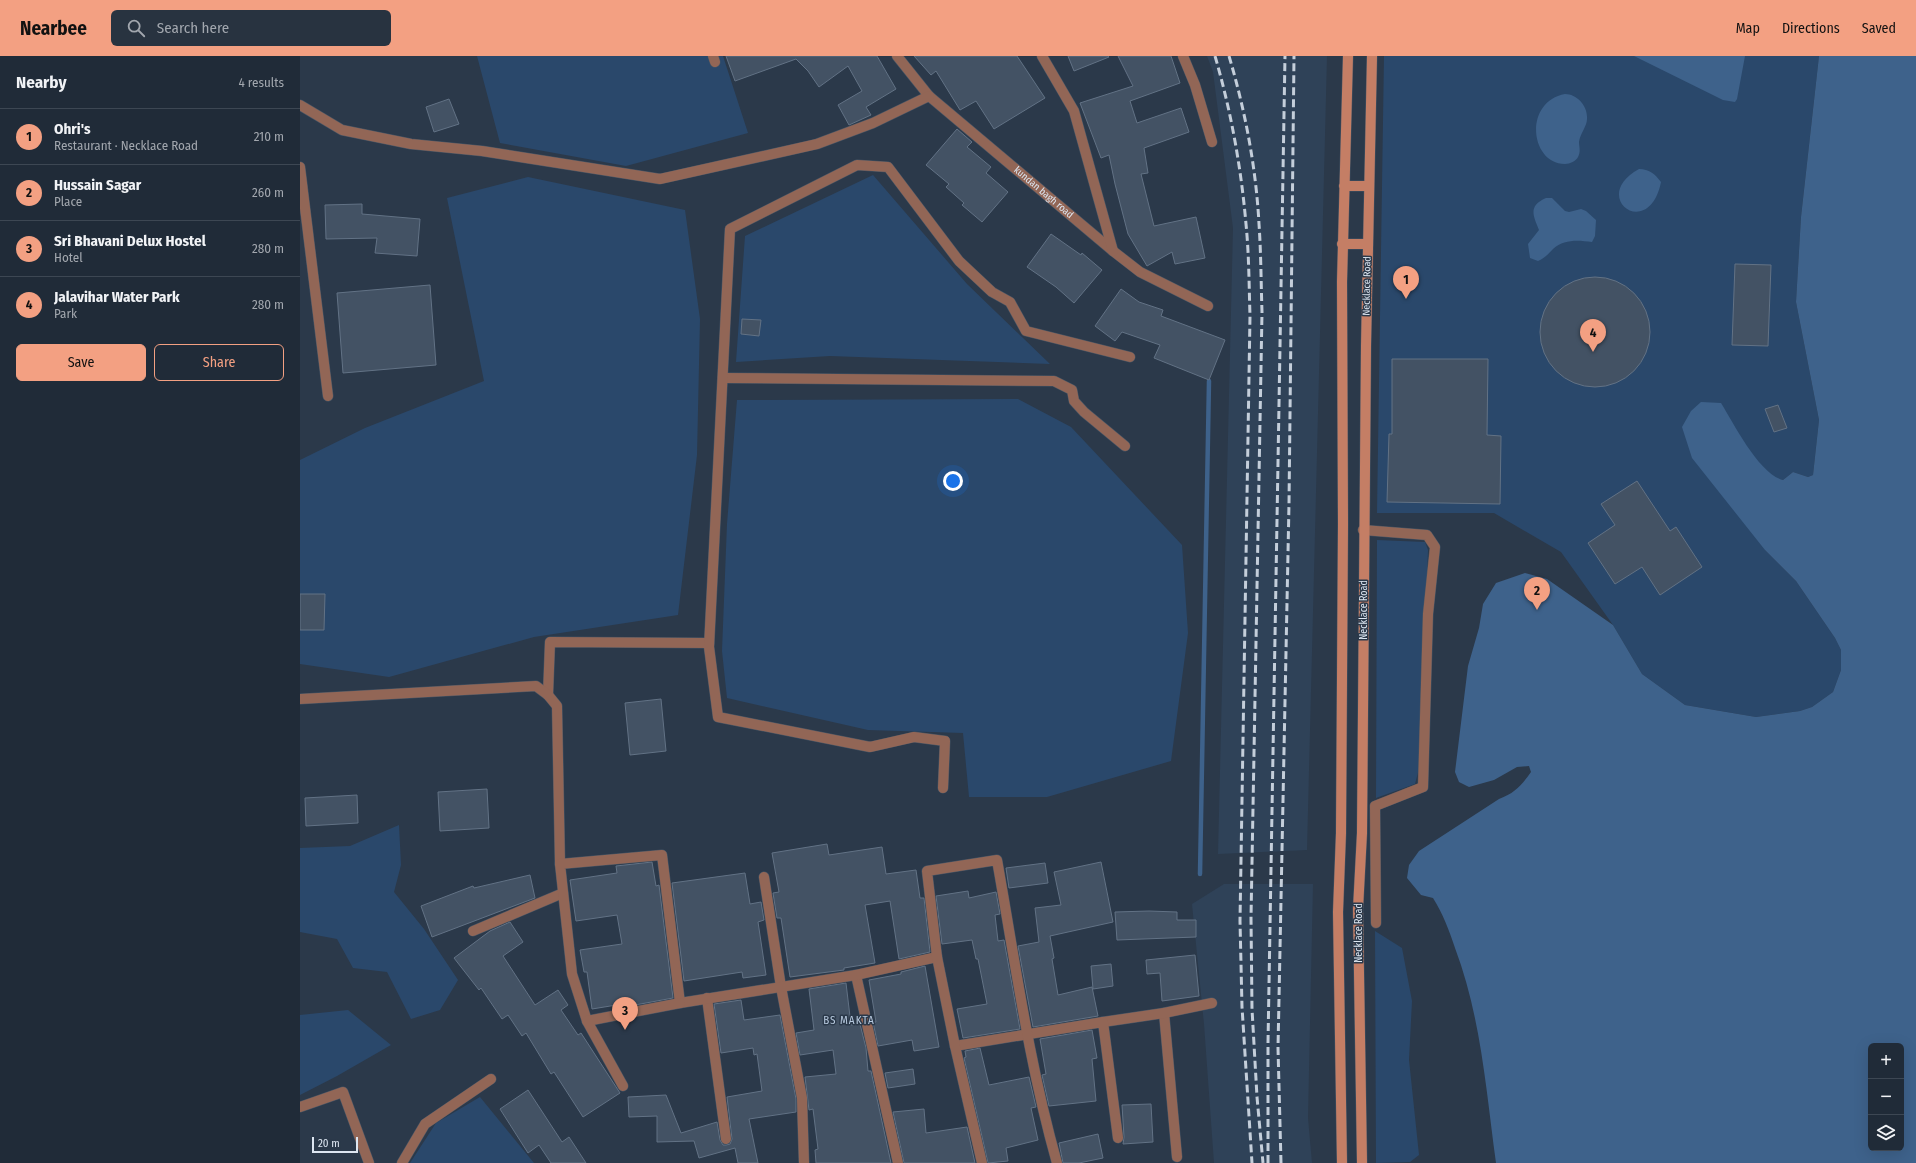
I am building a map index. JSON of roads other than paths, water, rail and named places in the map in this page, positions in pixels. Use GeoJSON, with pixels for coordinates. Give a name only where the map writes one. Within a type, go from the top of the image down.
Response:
{"type":"FeatureCollection","features":[{"type":"Feature","properties":{"kind":"main road","name":"Necklace Road"},"geometry":{"type":"LineString","coordinates":[[1342,1163],[1338,912],[1341,833],[1342,244],[1348,56]]}},
{"type":"Feature","properties":{"kind":"main road","name":"Necklace Road"},"geometry":{"type":"LineString","coordinates":[[1362,1163],[1358,909],[1362,833],[1367,244],[1372,56]]}},
{"type":"Feature","properties":{"kind":"main road"},"geometry":{"type":"LineString","coordinates":[[1344,186],[1368,186]]}},
{"type":"Feature","properties":{"kind":"main road"},"geometry":{"type":"LineString","coordinates":[[1342,244],[1367,244]]}},
{"type":"Feature","properties":{"kind":"street","name":"kundan bagh road"},"geometry":{"type":"LineString","coordinates":[[897,56],[929,96],[1113,251],[1140,272],[1208,306]]}},
{"type":"Feature","properties":{"kind":"street"},"geometry":{"type":"LineString","coordinates":[[1042,56],[1074,111],[1113,251]]}},
{"type":"Feature","properties":{"kind":"street"},"geometry":{"type":"LineString","coordinates":[[1184,56],[1195,85],[1212,142]]}},
{"type":"Feature","properties":{"kind":"street"},"geometry":{"type":"LineString","coordinates":[[300,105],[342,130],[411,144],[482,151],[660,179],[818,144],[873,123],[929,96]]}},
{"type":"Feature","properties":{"kind":"street"},"geometry":{"type":"LineString","coordinates":[[943,788],[944,741],[914,737],[870,747],[718,717],[709,643],[730,229],[857,165],[888,167],[959,262],[992,292],[1010,302],[1026,331],[1130,357]]}},
{"type":"Feature","properties":{"kind":"street"},"geometry":{"type":"LineString","coordinates":[[300,167],[328,396]]}},
{"type":"Feature","properties":{"kind":"street"},"geometry":{"type":"LineString","coordinates":[[723,378],[1054,381],[1072,390],[1074,401],[1084,412],[1125,446]]}},
{"type":"Feature","properties":{"kind":"street"},"geometry":{"type":"LineString","coordinates":[[1364,530],[1428,535],[1435,547],[1428,614],[1423,787],[1375,806],[1376,923]]}},
{"type":"Feature","properties":{"kind":"street"},"geometry":{"type":"LineString","coordinates":[[548,695],[550,642],[709,643]]}},
{"type":"Feature","properties":{"kind":"street"},"geometry":{"type":"LineString","coordinates":[[300,699],[536,686],[548,695],[557,706],[560,864],[572,974],[587,1021],[623,1086]]}},
{"type":"Feature","properties":{"kind":"street"},"geometry":{"type":"LineString","coordinates":[[560,864],[662,855],[680,1003]]}},
{"type":"Feature","properties":{"kind":"street"},"geometry":{"type":"LineString","coordinates":[[982,1163],[955,1046],[937,957],[927,871],[997,860],[1028,1035],[1048,1130],[1057,1163]]}},
{"type":"Feature","properties":{"kind":"street"},"geometry":{"type":"LineString","coordinates":[[764,877],[781,986],[802,1098],[804,1163]]}},
{"type":"Feature","properties":{"kind":"street"},"geometry":{"type":"LineString","coordinates":[[473,931],[563,893]]}},
{"type":"Feature","properties":{"kind":"street"},"geometry":{"type":"LineString","coordinates":[[587,1021],[707,998],[856,975],[937,957]]}},
{"type":"Feature","properties":{"kind":"street"},"geometry":{"type":"LineString","coordinates":[[856,975],[898,1163]]}},
{"type":"Feature","properties":{"kind":"street"},"geometry":{"type":"LineString","coordinates":[[707,998],[726,1139]]}},
{"type":"Feature","properties":{"kind":"street"},"geometry":{"type":"LineString","coordinates":[[955,1046],[1164,1013],[1212,1003]]}},
{"type":"Feature","properties":{"kind":"street"},"geometry":{"type":"LineString","coordinates":[[1164,1013],[1177,1157]]}},
{"type":"Feature","properties":{"kind":"street"},"geometry":{"type":"LineString","coordinates":[[1103,1022],[1118,1138]]}},
{"type":"Feature","properties":{"kind":"street"},"geometry":{"type":"LineString","coordinates":[[402,1163],[424,1124],[491,1079]]}},
{"type":"Feature","properties":{"kind":"street"},"geometry":{"type":"LineString","coordinates":[[300,1107],[343,1092],[369,1163]]}},
{"type":"Feature","properties":{"kind":"waterway"},"geometry":{"type":"LineString","coordinates":[[1200,874],[1209,381]]}},
{"type":"Feature","properties":{"kind":"railway"},"geometry":{"type":"LineString","coordinates":[[1215,56],[1231,118],[1238,160],[1246,224],[1249,270],[1250,316],[1240,921],[1242,1007],[1252,1163]]}},
{"type":"Feature","properties":{"kind":"railway"},"geometry":{"type":"LineString","coordinates":[[1229,56],[1249,139],[1258,203],[1261,257],[1262,312],[1251,918],[1252,1009],[1257,1097],[1263,1163]]}},
{"type":"Feature","properties":{"kind":"railway"},"geometry":{"type":"LineString","coordinates":[[1268,1163],[1268,1043],[1285,56]]}},
{"type":"Feature","properties":{"kind":"railway"},"geometry":{"type":"LineString","coordinates":[[1281,1163],[1278,1048],[1289,504],[1294,56]]}},
{"type":"Feature","properties":{"kind":"place","name":"Ohri's"},"geometry":{"type":"Point","coordinates":[1406,299]}},
{"type":"Feature","properties":{"kind":"place","name":"Jalavihar Water Park"},"geometry":{"type":"Point","coordinates":[1593,352]}},
{"type":"Feature","properties":{"kind":"place","name":"Hussain Sagar"},"geometry":{"type":"Point","coordinates":[1537,610]}},
{"type":"Feature","properties":{"kind":"place","name":"Sri Bhavani Delux Hostel"},"geometry":{"type":"Point","coordinates":[625,1030]}},
{"type":"Feature","properties":{"kind":"district","name":"BS MAKTA"},"geometry":{"type":"Point","coordinates":[849,1020]}}]}
